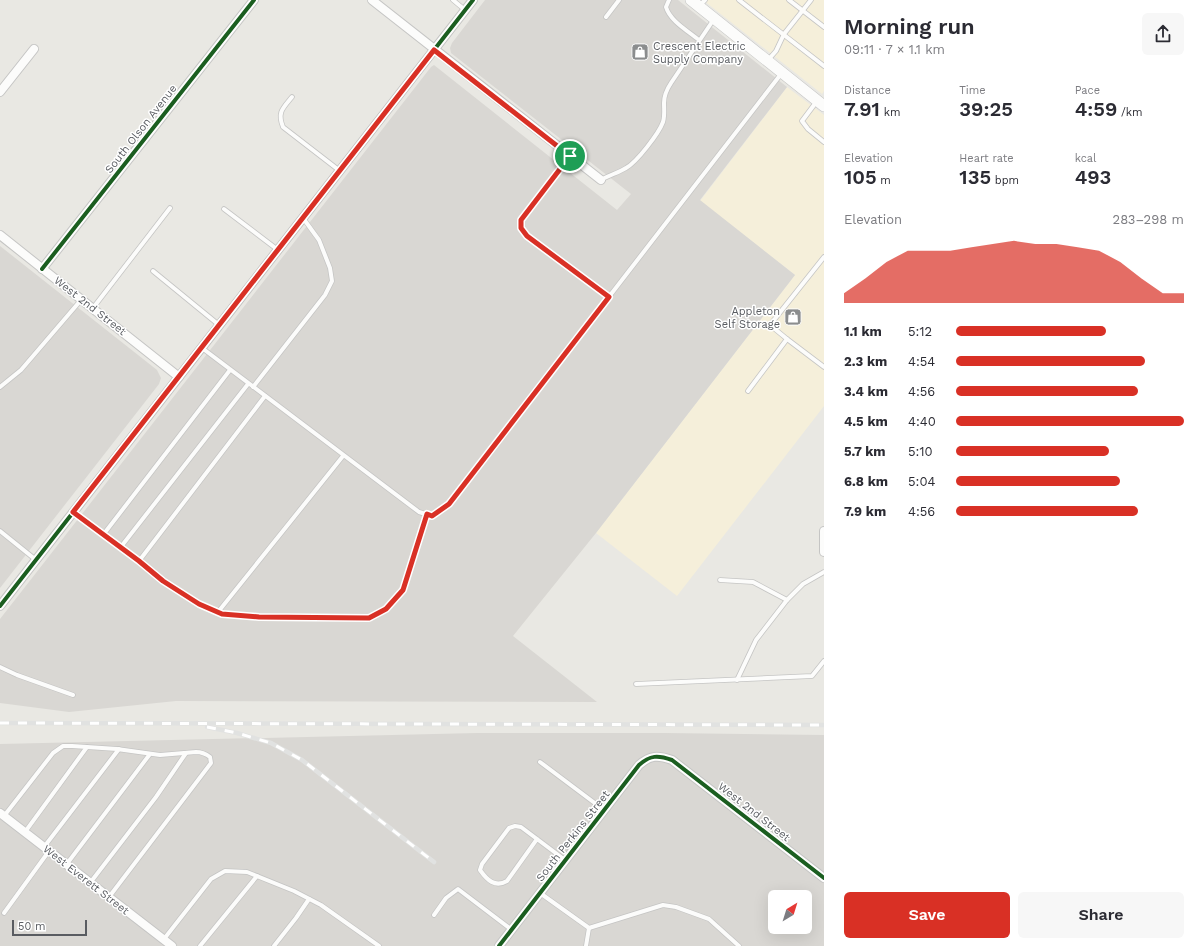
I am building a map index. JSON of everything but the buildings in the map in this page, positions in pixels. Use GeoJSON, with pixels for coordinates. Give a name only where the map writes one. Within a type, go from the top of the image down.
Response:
{"type":"FeatureCollection","features":[{"type":"Feature","properties":{"kind":"street","name":"South Olson Avenue"},"geometry":{"type":"LineString","coordinates":[[42,269],[254,0]]}},
{"type":"Feature","properties":{"kind":"street"},"geometry":{"type":"LineString","coordinates":[[372,0],[601,180]]}},
{"type":"Feature","properties":{"kind":"street"},"geometry":{"type":"LineString","coordinates":[[0,606],[473,0]]}},
{"type":"Feature","properties":{"kind":"street"},"geometry":{"type":"LineString","coordinates":[[698,2],[714,19],[820,103]]}},
{"type":"Feature","properties":{"kind":"street"},"geometry":{"type":"LineString","coordinates":[[0,92],[34,50]]}},
{"type":"Feature","properties":{"kind":"street","name":"West 2nd Street"},"geometry":{"type":"LineString","coordinates":[[0,235],[179,377]]}},
{"type":"Feature","properties":{"kind":"street"},"geometry":{"type":"LineString","coordinates":[[824,530],[824,552]]}},
{"type":"Feature","properties":{"kind":"street","name":"South Perkins Street"},"geometry":{"type":"LineString","coordinates":[[499,946],[639,765],[653,757],[662,756],[672,760]]}},
{"type":"Feature","properties":{"kind":"street","name":"West 2nd Street"},"geometry":{"type":"LineString","coordinates":[[672,760],[824,878]]}},
{"type":"Feature","properties":{"kind":"street","name":"West Everett Street"},"geometry":{"type":"LineString","coordinates":[[2,815],[172,946]]}},
{"type":"Feature","properties":{"kind":"lane"},"geometry":{"type":"LineString","coordinates":[[453,0],[465,10]]}},
{"type":"Feature","properties":{"kind":"lane"},"geometry":{"type":"LineString","coordinates":[[606,17],[619,0]]}},
{"type":"Feature","properties":{"kind":"lane"},"geometry":{"type":"LineString","coordinates":[[670,0],[666,7],[668,12],[699,40]]}},
{"type":"Feature","properties":{"kind":"lane"},"geometry":{"type":"LineString","coordinates":[[739,0],[824,66]]}},
{"type":"Feature","properties":{"kind":"lane"},"geometry":{"type":"LineString","coordinates":[[789,0],[824,27]]}},
{"type":"Feature","properties":{"kind":"lane"},"geometry":{"type":"LineString","coordinates":[[768,61],[776,51],[784,34],[811,0]]}},
{"type":"Feature","properties":{"kind":"lane"},"geometry":{"type":"LineString","coordinates":[[601,180],[611,174],[627,168],[636,161],[656,134],[665,114],[665,94],[714,19]]}},
{"type":"Feature","properties":{"kind":"lane"},"geometry":{"type":"LineString","coordinates":[[202,348],[343,456],[420,512],[432,516],[449,504],[782,73]]}},
{"type":"Feature","properties":{"kind":"lane"},"geometry":{"type":"LineString","coordinates":[[292,97],[280,112],[280,120],[283,127],[340,171]]}},
{"type":"Feature","properties":{"kind":"lane"},"geometry":{"type":"LineString","coordinates":[[820,103],[802,121],[808,129],[824,142]]}},
{"type":"Feature","properties":{"kind":"lane"},"geometry":{"type":"LineString","coordinates":[[570,156],[521,220],[521,228],[527,236],[609,297]]}},
{"type":"Feature","properties":{"kind":"lane"},"geometry":{"type":"LineString","coordinates":[[93,309],[170,208]]}},
{"type":"Feature","properties":{"kind":"lane"},"geometry":{"type":"LineString","coordinates":[[224,209],[278,250]]}},
{"type":"Feature","properties":{"kind":"lane"},"geometry":{"type":"LineString","coordinates":[[253,387],[325,295],[332,281],[330,268],[319,240],[303,218]]}},
{"type":"Feature","properties":{"kind":"lane"},"geometry":{"type":"LineString","coordinates":[[824,257],[770,325],[824,367]]}},
{"type":"Feature","properties":{"kind":"lane"},"geometry":{"type":"LineString","coordinates":[[152,272],[219,325]]}},
{"type":"Feature","properties":{"kind":"lane"},"geometry":{"type":"LineString","coordinates":[[0,387],[21,370],[81,300]]}},
{"type":"Feature","properties":{"kind":"lane"},"geometry":{"type":"LineString","coordinates":[[748,391],[787,339]]}},
{"type":"Feature","properties":{"kind":"lane"},"geometry":{"type":"LineString","coordinates":[[103,534],[230,370]]}},
{"type":"Feature","properties":{"kind":"lane"},"geometry":{"type":"LineString","coordinates":[[120,548],[248,384]]}},
{"type":"Feature","properties":{"kind":"lane"},"geometry":{"type":"LineString","coordinates":[[139,561],[265,396]]}},
{"type":"Feature","properties":{"kind":"lane"},"geometry":{"type":"LineString","coordinates":[[218,612],[343,456]]}},
{"type":"Feature","properties":{"kind":"lane"},"geometry":{"type":"LineString","coordinates":[[73,512],[139,561],[163,581],[199,604],[218,612],[259,617],[369,618],[386,609],[403,590],[427,514]]}},
{"type":"Feature","properties":{"kind":"lane"},"geometry":{"type":"LineString","coordinates":[[0,531],[36,560]]}},
{"type":"Feature","properties":{"kind":"lane"},"geometry":{"type":"LineString","coordinates":[[737,680],[756,640],[788,600],[803,584],[824,572]]}},
{"type":"Feature","properties":{"kind":"lane"},"geometry":{"type":"LineString","coordinates":[[720,580],[753,582],[788,600]]}},
{"type":"Feature","properties":{"kind":"lane"},"geometry":{"type":"LineString","coordinates":[[636,684],[812,676],[824,661]]}},
{"type":"Feature","properties":{"kind":"lane"},"geometry":{"type":"LineString","coordinates":[[0,667],[17,675],[73,695]]}},
{"type":"Feature","properties":{"kind":"lane"},"geometry":{"type":"LineString","coordinates":[[2,815],[53,753],[63,746],[119,749],[160,755],[201,752],[210,757],[211,763],[108,897]]}},
{"type":"Feature","properties":{"kind":"lane"},"geometry":{"type":"LineString","coordinates":[[25,832],[87,747]]}},
{"type":"Feature","properties":{"kind":"lane"},"geometry":{"type":"LineString","coordinates":[[4,913],[46,849],[119,749]]}},
{"type":"Feature","properties":{"kind":"lane"},"geometry":{"type":"LineString","coordinates":[[90,883],[156,797],[186,753]]}},
{"type":"Feature","properties":{"kind":"lane"},"geometry":{"type":"LineString","coordinates":[[66,864],[150,754]]}},
{"type":"Feature","properties":{"kind":"lane"},"geometry":{"type":"LineString","coordinates":[[540,762],[604,810]]}},
{"type":"Feature","properties":{"kind":"lane"},"geometry":{"type":"LineString","coordinates":[[538,839],[507,881],[501,885],[495,884],[484,876],[480,870],[482,864],[510,828],[515,826],[521,827],[538,839],[565,860]]}},
{"type":"Feature","properties":{"kind":"lane"},"geometry":{"type":"LineString","coordinates":[[163,940],[211,879],[225,871],[247,872],[309,898],[379,946]]}},
{"type":"Feature","properties":{"kind":"lane"},"geometry":{"type":"LineString","coordinates":[[200,946],[257,876]]}},
{"type":"Feature","properties":{"kind":"lane"},"geometry":{"type":"LineString","coordinates":[[434,915],[446,898],[458,889],[512,930]]}},
{"type":"Feature","properties":{"kind":"lane"},"geometry":{"type":"LineString","coordinates":[[540,893],[590,928]]}},
{"type":"Feature","properties":{"kind":"lane"},"geometry":{"type":"LineString","coordinates":[[274,946],[296,918],[309,898]]}},
{"type":"Feature","properties":{"kind":"lane"},"geometry":{"type":"LineString","coordinates":[[590,928],[663,905],[676,907],[709,919],[739,946]]}},
{"type":"Feature","properties":{"kind":"lane"},"geometry":{"type":"LineString","coordinates":[[586,946],[590,928]]}},
{"type":"Feature","properties":{"kind":"shaded area"},"geometry":{"type":"Polygon","coordinates":[[[485,0],[678,0],[787,87],[700,200],[795,275],[596,533],[513,636],[597,702],[176,701],[69,712],[0,703],[0,619],[431,67],[434,65],[617,210],[631,194],[451,53],[450,48],[452,43],[485,0]]]}},
{"type":"Feature","properties":{"kind":"shaded area"},"geometry":{"type":"Polygon","coordinates":[[[703,0],[824,0],[824,91],[822,94],[703,0]]]}},
{"type":"Feature","properties":{"kind":"shaded area","name":"Appleton Self Storage"},"geometry":{"type":"Polygon","coordinates":[[[787,87],[824,115],[824,406],[677,596],[596,533],[795,275],[700,201],[787,87]]]}},
{"type":"Feature","properties":{"kind":"shaded area"},"geometry":{"type":"Polygon","coordinates":[[[0,246],[157,370],[161,378],[159,384],[0,588],[0,246]]]}},
{"type":"Feature","properties":{"kind":"shaded area"},"geometry":{"type":"Polygon","coordinates":[[[477,733],[824,735],[824,946],[0,946],[0,744],[477,733]]]}},
{"type":"Feature","properties":{"kind":"railway"},"geometry":{"type":"LineString","coordinates":[[0,723],[824,725]]}},
{"type":"Feature","properties":{"kind":"railway"},"geometry":{"type":"LineString","coordinates":[[207,727],[237,733],[271,743],[302,760],[434,862]]}},
{"type":"Feature","properties":{"kind":"cycle path"},"geometry":{"type":"LineString","coordinates":[[42,269],[254,0]]}},
{"type":"Feature","properties":{"kind":"cycle path"},"geometry":{"type":"LineString","coordinates":[[0,606],[473,0]]}},
{"type":"Feature","properties":{"kind":"cycle path"},"geometry":{"type":"LineString","coordinates":[[499,946],[639,765],[647,759],[654,757],[662,757],[672,760],[824,878]]}},
{"type":"Feature","properties":{"kind":"place","name":"Crescent Electric Supply Company"},"geometry":{"type":"Point","coordinates":[640,52]}},
{"type":"Feature","properties":{"kind":"place","name":"Appleton Self Storage"},"geometry":{"type":"Point","coordinates":[793,317]}},
{"type":"Feature","properties":{"kind":"route"},"geometry":{"type":"LineString","coordinates":[[434,50],[570,156],[521,220],[521,228],[527,236],[609,297],[449,504],[432,516],[427,514],[403,590],[386,609],[369,618],[259,617],[222,614],[199,604],[163,581],[139,561],[73,512],[434,50]]}}]}
